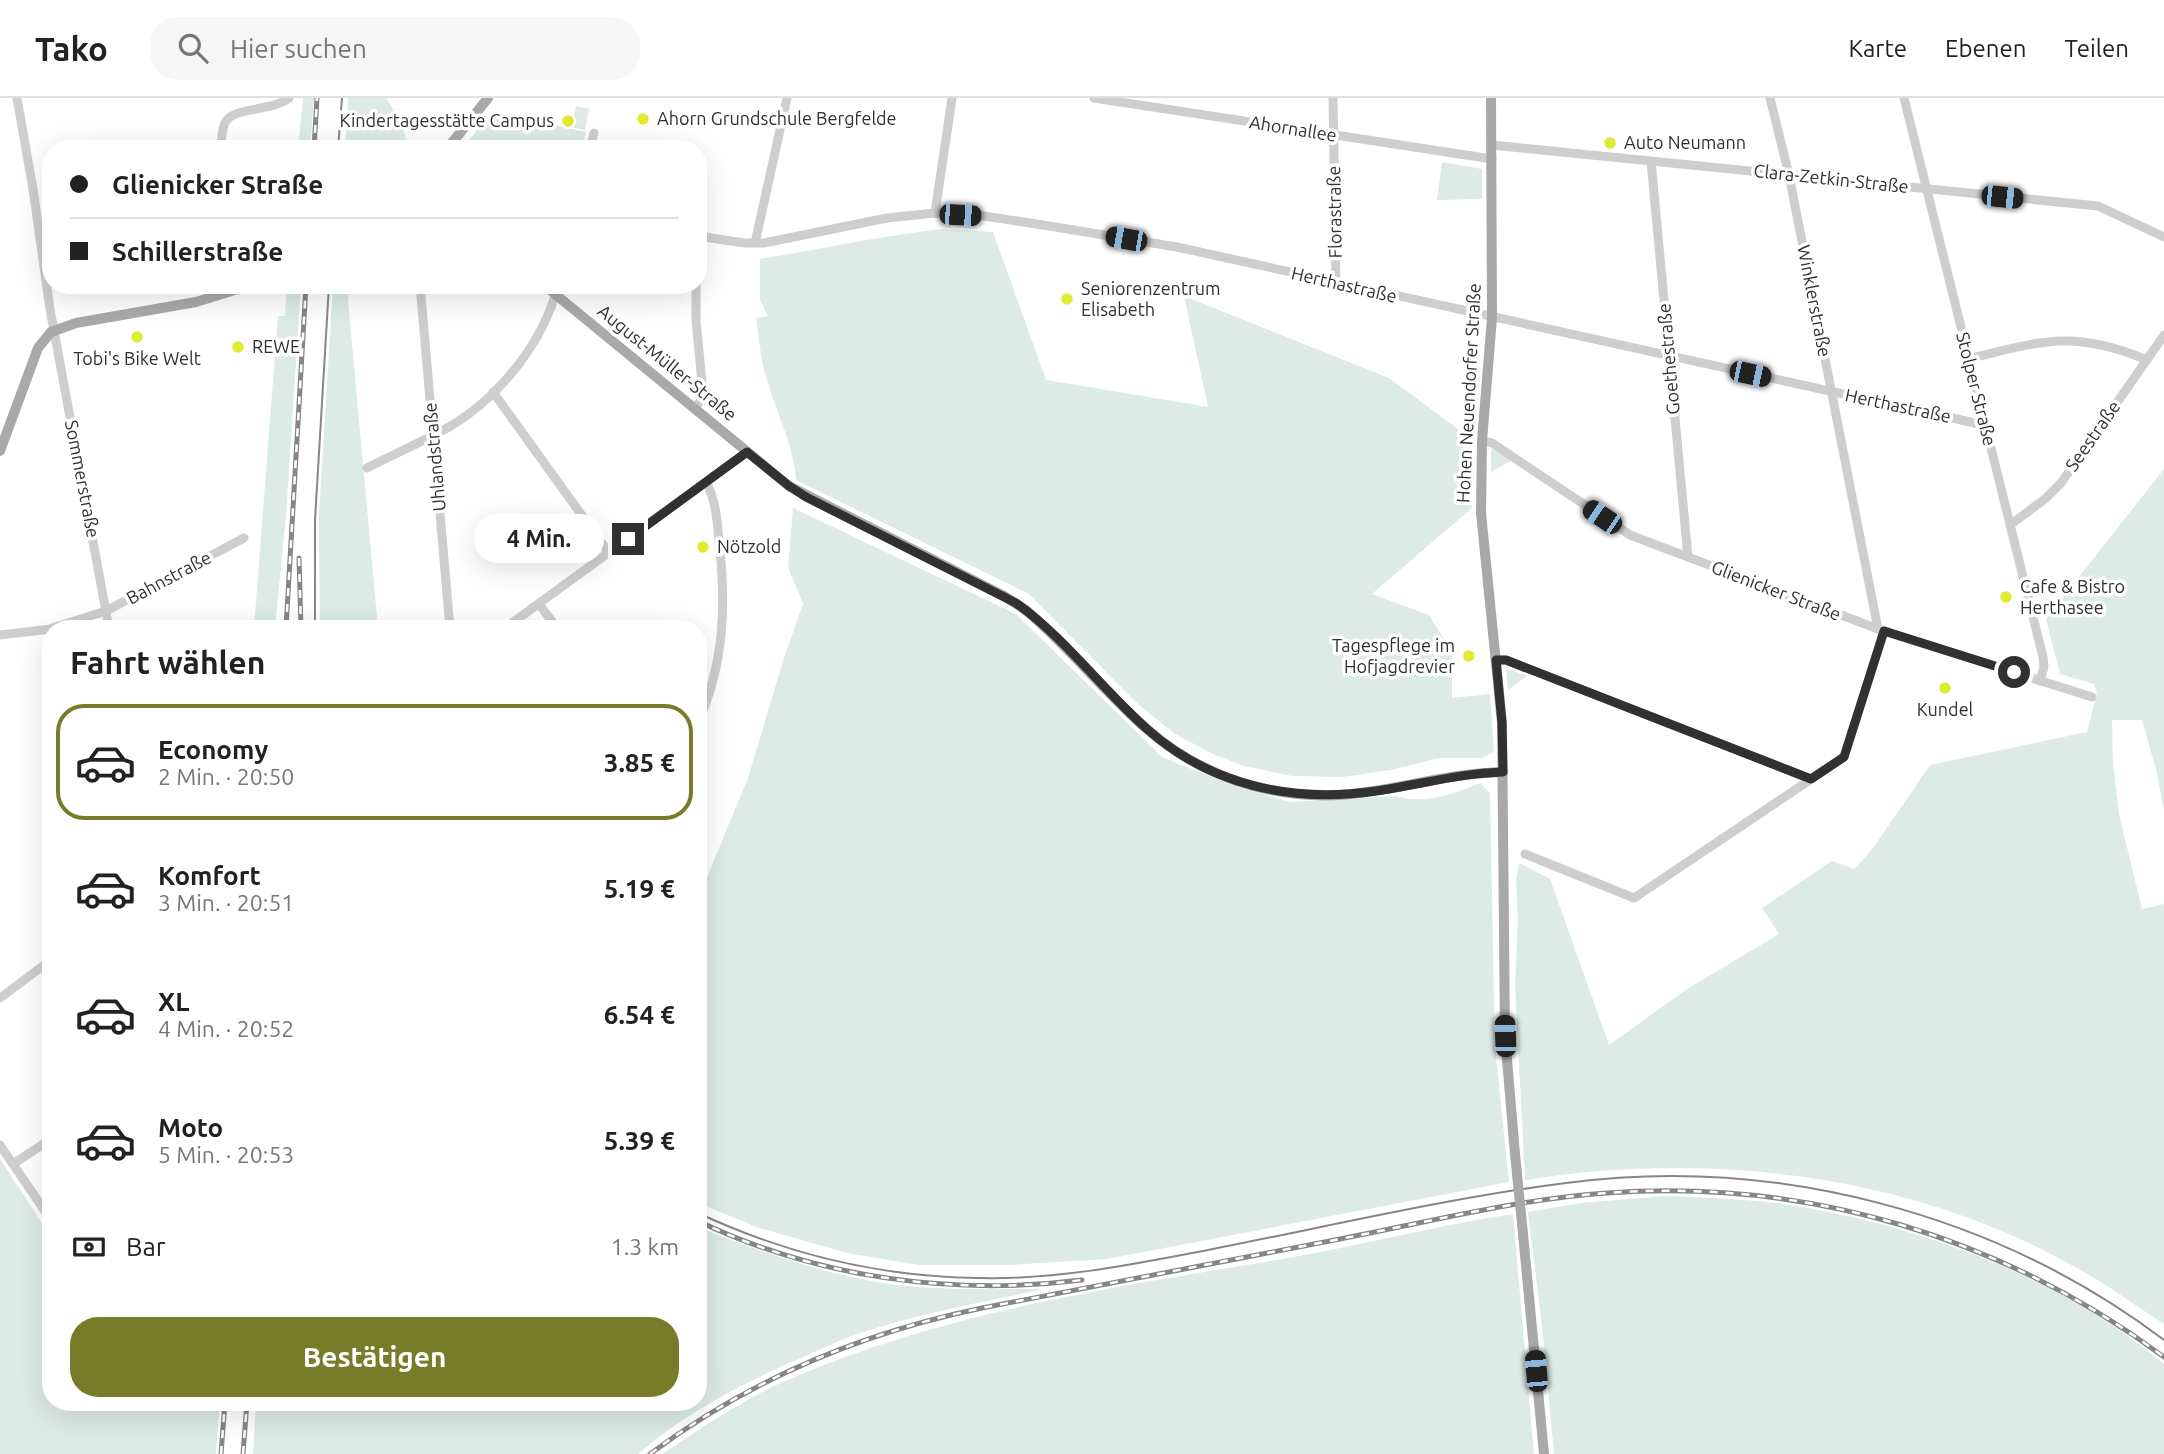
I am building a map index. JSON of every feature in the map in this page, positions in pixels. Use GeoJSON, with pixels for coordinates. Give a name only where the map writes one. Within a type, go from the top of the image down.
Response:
{"type":"FeatureCollection","features":[{"type":"Feature","properties":{"kind":"main road"},"geometry":{"type":"LineString","coordinates":[[454,140],[488,98]]}},
{"type":"Feature","properties":{"kind":"main road","name":"Hohen Neuendorfer Straße"},"geometry":{"type":"LineString","coordinates":[[1491,98],[1492,318],[1482,441],[1481,513],[1502,723],[1504,1028],[1544,1454]]}},
{"type":"Feature","properties":{"kind":"main road"},"geometry":{"type":"LineString","coordinates":[[1,448],[38,348],[54,330],[76,323],[154,311],[211,294]]}},
{"type":"Feature","properties":{"kind":"main road","name":"August-Müller-Straße"},"geometry":{"type":"LineString","coordinates":[[562,294],[694,409],[789,486],[1016,603],[1038,620],[1148,730],[1187,758],[1215,773],[1262,789],[1314,795],[1375,791],[1503,772]]}},
{"type":"Feature","properties":{"kind":"street","name":"Sommerstraße"},"geometry":{"type":"LineString","coordinates":[[17,98],[42,255]]}},
{"type":"Feature","properties":{"kind":"street"},"geometry":{"type":"LineString","coordinates":[[222,140],[228,118],[275,106],[289,98]]}},
{"type":"Feature","properties":{"kind":"street"},"geometry":{"type":"LineString","coordinates":[[755,243],[788,98]]}},
{"type":"Feature","properties":{"kind":"street"},"geometry":{"type":"LineString","coordinates":[[935,213],[953,98]]}},
{"type":"Feature","properties":{"kind":"street","name":"Ahornallee"},"geometry":{"type":"LineString","coordinates":[[1094,98],[1492,159]]}},
{"type":"Feature","properties":{"kind":"street","name":"Florastraße"},"geometry":{"type":"LineString","coordinates":[[1334,98],[1336,284]]}},
{"type":"Feature","properties":{"kind":"street","name":"Winklerstraße"},"geometry":{"type":"LineString","coordinates":[[1770,98],[1789,175],[1881,630]]}},
{"type":"Feature","properties":{"kind":"street","name":"Stolper Straße"},"geometry":{"type":"LineString","coordinates":[[1904,98],[2043,657],[2044,667],[2040,681]]}},
{"type":"Feature","properties":{"kind":"street"},"geometry":{"type":"LineString","coordinates":[[592,140],[594,134]]}},
{"type":"Feature","properties":{"kind":"street","name":"Clara-Zetkin-Straße"},"geometry":{"type":"LineString","coordinates":[[1492,145],[2098,206],[2164,237]]}},
{"type":"Feature","properties":{"kind":"street","name":"Goethestraße"},"geometry":{"type":"LineString","coordinates":[[1651,161],[1688,557]]}},
{"type":"Feature","properties":{"kind":"street","name":"Herthastraße"},"geometry":{"type":"LineString","coordinates":[[707,237],[755,243],[788,239],[887,218],[935,213],[984,216],[1177,247],[1984,425]]}},
{"type":"Feature","properties":{"kind":"street","name":"Sommerstraße"},"geometry":{"type":"LineString","coordinates":[[48,294],[108,620]]}},
{"type":"Feature","properties":{"kind":"street","name":"Uhlandstraße"},"geometry":{"type":"LineString","coordinates":[[421,294],[449,620]]}},
{"type":"Feature","properties":{"kind":"street"},"geometry":{"type":"LineString","coordinates":[[367,468],[461,419],[493,392],[525,355],[555,294]]}},
{"type":"Feature","properties":{"kind":"street"},"geometry":{"type":"LineString","coordinates":[[694,409],[703,393],[696,294]]}},
{"type":"Feature","properties":{"kind":"street","name":"Seestraße"},"geometry":{"type":"LineString","coordinates":[[2010,525],[2061,483],[2164,335]]}},
{"type":"Feature","properties":{"kind":"street"},"geometry":{"type":"LineString","coordinates":[[1968,359],[2055,340],[2105,344],[2147,360]]}},
{"type":"Feature","properties":{"kind":"street"},"geometry":{"type":"LineString","coordinates":[[493,392],[609,553]]}},
{"type":"Feature","properties":{"kind":"street","name":"Glienicker Straße"},"geometry":{"type":"LineString","coordinates":[[1482,441],[1492,443],[1623,532],[1881,630],[2092,697]]}},
{"type":"Feature","properties":{"kind":"street"},"geometry":{"type":"LineString","coordinates":[[516,620],[747,452]]}},
{"type":"Feature","properties":{"kind":"street"},"geometry":{"type":"LineString","coordinates":[[706,482],[716,509],[724,608],[718,662],[707,695]]}},
{"type":"Feature","properties":{"kind":"street","name":"Bahnstraße"},"geometry":{"type":"LineString","coordinates":[[79,620],[106,611],[244,538]]}},
{"type":"Feature","properties":{"kind":"street"},"geometry":{"type":"LineString","coordinates":[[539,604],[551,620]]}},
{"type":"Feature","properties":{"kind":"street","name":"Bahnstraße"},"geometry":{"type":"LineString","coordinates":[[0,635],[42,630]]}},
{"type":"Feature","properties":{"kind":"street"},"geometry":{"type":"LineString","coordinates":[[1525,854],[1634,898],[1844,757],[1881,630]]}},
{"type":"Feature","properties":{"kind":"street"},"geometry":{"type":"LineString","coordinates":[[1496,660],[1506,660],[1811,779]]}},
{"type":"Feature","properties":{"kind":"street"},"geometry":{"type":"LineString","coordinates":[[0,998],[42,967]]}},
{"type":"Feature","properties":{"kind":"street"},"geometry":{"type":"LineString","coordinates":[[0,1145],[42,1207]]}},
{"type":"Feature","properties":{"kind":"street"},"geometry":{"type":"LineString","coordinates":[[13,1164],[42,1145]]}},
{"type":"Feature","properties":{"kind":"shaded area"},"geometry":{"type":"Polygon","coordinates":[[[303,98],[314,98],[311,140],[299,140],[303,98]]]}},
{"type":"Feature","properties":{"kind":"shaded area"},"geometry":{"type":"Polygon","coordinates":[[[348,98],[386,98],[401,122],[406,140],[346,140],[348,98]]]}},
{"type":"Feature","properties":{"kind":"shaded area"},"geometry":{"type":"Polygon","coordinates":[[[576,106],[589,109],[585,130],[571,127],[576,106]]]}},
{"type":"Feature","properties":{"kind":"shaded area"},"geometry":{"type":"Polygon","coordinates":[[[492,111],[586,132],[584,140],[469,140],[492,111]]]}},
{"type":"Feature","properties":{"kind":"shaded area"},"geometry":{"type":"Polygon","coordinates":[[[1442,162],[1482,169],[1482,199],[1437,200],[1442,162]]]}},
{"type":"Feature","properties":{"kind":"shaded area"},"geometry":{"type":"Polygon","coordinates":[[[943,229],[993,232],[1046,380],[1208,407],[1184,296],[1389,378],[1470,438],[1472,508],[1372,594],[1429,615],[1452,652],[1452,698],[1490,694],[1494,752],[1482,758],[1439,758],[1391,770],[1342,777],[1292,776],[1244,766],[1175,734],[1139,705],[1029,594],[796,480],[792,453],[763,366],[756,318],[768,316],[760,299],[760,259],[943,229]]]}},
{"type":"Feature","properties":{"kind":"shaded area"},"geometry":{"type":"Polygon","coordinates":[[[286,294],[300,294],[286,516],[276,620],[255,620],[278,316],[285,316],[286,294]]]}},
{"type":"Feature","properties":{"kind":"shaded area"},"geometry":{"type":"Polygon","coordinates":[[[332,294],[349,294],[377,620],[320,620],[319,514],[332,294]]]}},
{"type":"Feature","properties":{"kind":"shaded area"},"geometry":{"type":"Polygon","coordinates":[[[1491,450],[1495,450],[1511,461],[1491,472],[1491,450]]]}},
{"type":"Feature","properties":{"kind":"shaded area"},"geometry":{"type":"Polygon","coordinates":[[[2164,469],[2164,811],[2157,773],[2142,720],[2112,720],[2113,764],[2119,814],[2142,909],[2164,904],[2164,1324],[2089,1275],[2024,1241],[1957,1214],[1887,1193],[1816,1179],[1743,1171],[1670,1168],[1597,1171],[1525,1180],[1515,985],[1518,920],[1516,880],[1519,863],[1550,879],[1609,1045],[1687,989],[1779,934],[1762,908],[1832,861],[1854,869],[1871,851],[1930,765],[2087,732],[2097,693],[2094,684],[2060,674],[2046,619],[2164,469]]]}},
{"type":"Feature","properties":{"kind":"shaded area"},"geometry":{"type":"Polygon","coordinates":[[[793,508],[1016,614],[1162,757],[1234,786],[1290,802],[1396,796],[1428,799],[1480,783],[1490,793],[1495,1047],[1509,1182],[1107,1259],[1009,1265],[920,1265],[847,1253],[759,1228],[707,1207],[707,877],[748,778],[803,604],[788,567],[793,508]]]}},
{"type":"Feature","properties":{"kind":"shaded area"},"geometry":{"type":"Polygon","coordinates":[[[1506,668],[1527,676],[1508,690],[1506,668]]]}},
{"type":"Feature","properties":{"kind":"shaded area"},"geometry":{"type":"Polygon","coordinates":[[[0,1159],[42,1223],[42,1411],[219,1411],[216,1454],[0,1454],[0,1159]]]}},
{"type":"Feature","properties":{"kind":"shaded area"},"geometry":{"type":"Polygon","coordinates":[[[1666,1196],[1769,1202],[1851,1217],[1948,1245],[2040,1283],[2084,1307],[2164,1364],[2164,1454],[1554,1454],[1528,1212],[1580,1203],[1666,1196]]]}},
{"type":"Feature","properties":{"kind":"shaded area"},"geometry":{"type":"Polygon","coordinates":[[[1513,1214],[1534,1454],[662,1454],[722,1415],[785,1381],[846,1356],[972,1318],[1100,1290],[1294,1257],[1513,1214]]]}},
{"type":"Feature","properties":{"kind":"shaded area"},"geometry":{"type":"Polygon","coordinates":[[[707,1230],[807,1266],[863,1279],[935,1288],[1044,1289],[875,1328],[839,1341],[707,1405],[707,1230]]]}},
{"type":"Feature","properties":{"kind":"shaded area"},"geometry":{"type":"Polygon","coordinates":[[[255,1411],[696,1411],[638,1454],[253,1454],[255,1411]]]}},
{"type":"Feature","properties":{"kind":"tram line"},"geometry":{"type":"LineString","coordinates":[[339,140],[342,98]]}},
{"type":"Feature","properties":{"kind":"tram line"},"geometry":{"type":"LineString","coordinates":[[315,620],[315,520],[328,294]]}},
{"type":"Feature","properties":{"kind":"tram line"},"geometry":{"type":"LineString","coordinates":[[707,1217],[800,1251],[871,1268],[943,1277],[1009,1278],[1067,1274],[1126,1265],[1522,1189],[1645,1176],[1724,1178],[1803,1187],[1880,1203],[1956,1227],[2029,1258],[2099,1296],[2164,1340]]}},
{"type":"Feature","properties":{"kind":"railway"},"geometry":{"type":"LineString","coordinates":[[315,140],[317,98]]}},
{"type":"Feature","properties":{"kind":"railway"},"geometry":{"type":"LineString","coordinates":[[286,620],[305,294]]}},
{"type":"Feature","properties":{"kind":"railway"},"geometry":{"type":"LineString","coordinates":[[299,558],[301,620]]}},
{"type":"Feature","properties":{"kind":"railway"},"geometry":{"type":"LineString","coordinates":[[650,1454],[727,1403],[767,1382],[850,1346],[937,1318],[1473,1212],[1540,1200],[1607,1193],[1682,1191],[1756,1196],[1829,1207],[1901,1225],[1970,1249],[2037,1279],[2102,1315],[2164,1357]]}},
{"type":"Feature","properties":{"kind":"railway"},"geometry":{"type":"LineString","coordinates":[[707,1225],[790,1257],[886,1278],[984,1286],[1082,1280]]}},
{"type":"Feature","properties":{"kind":"railway"},"geometry":{"type":"LineString","coordinates":[[221,1454],[224,1411]]}},
{"type":"Feature","properties":{"kind":"railway"},"geometry":{"type":"LineString","coordinates":[[243,1454],[246,1411]]}},
{"type":"Feature","properties":{"kind":"place","name":"Ahorn Grundschule Bergfelde"},"geometry":{"type":"Point","coordinates":[643,119]}},
{"type":"Feature","properties":{"kind":"place","name":"Kindertagesstätte Campus"},"geometry":{"type":"Point","coordinates":[568,121]}},
{"type":"Feature","properties":{"kind":"place","name":"Auto Neumann"},"geometry":{"type":"Point","coordinates":[1610,143]}},
{"type":"Feature","properties":{"kind":"place","name":"Seniorenzentrum Elisabeth"},"geometry":{"type":"Point","coordinates":[1067,299]}},
{"type":"Feature","properties":{"kind":"place","name":"Tobi's Bike Welt"},"geometry":{"type":"Point","coordinates":[137,337]}},
{"type":"Feature","properties":{"kind":"place","name":"REWE"},"geometry":{"type":"Point","coordinates":[238,347]}},
{"type":"Feature","properties":{"kind":"place","name":"Nötzold"},"geometry":{"type":"Point","coordinates":[703,547]}},
{"type":"Feature","properties":{"kind":"place","name":"Cafe & Bistro Herthasee"},"geometry":{"type":"Point","coordinates":[2006,597]}},
{"type":"Feature","properties":{"kind":"place","name":"Tagespflege im Hofjagdrevier"},"geometry":{"type":"Point","coordinates":[1469,656]}},
{"type":"Feature","properties":{"kind":"place","name":"Kundel"},"geometry":{"type":"Point","coordinates":[1945,688]}},
{"type":"Feature","properties":{"kind":"route"},"geometry":{"type":"LineString","coordinates":[[628,539],[747,452],[806,497],[1016,603],[1038,620],[1148,730],[1187,758],[1215,773],[1246,784],[1294,794],[1358,793],[1503,772],[1496,660],[1506,660],[1811,779],[1844,757],[1884,631],[2014,672]]}}]}
